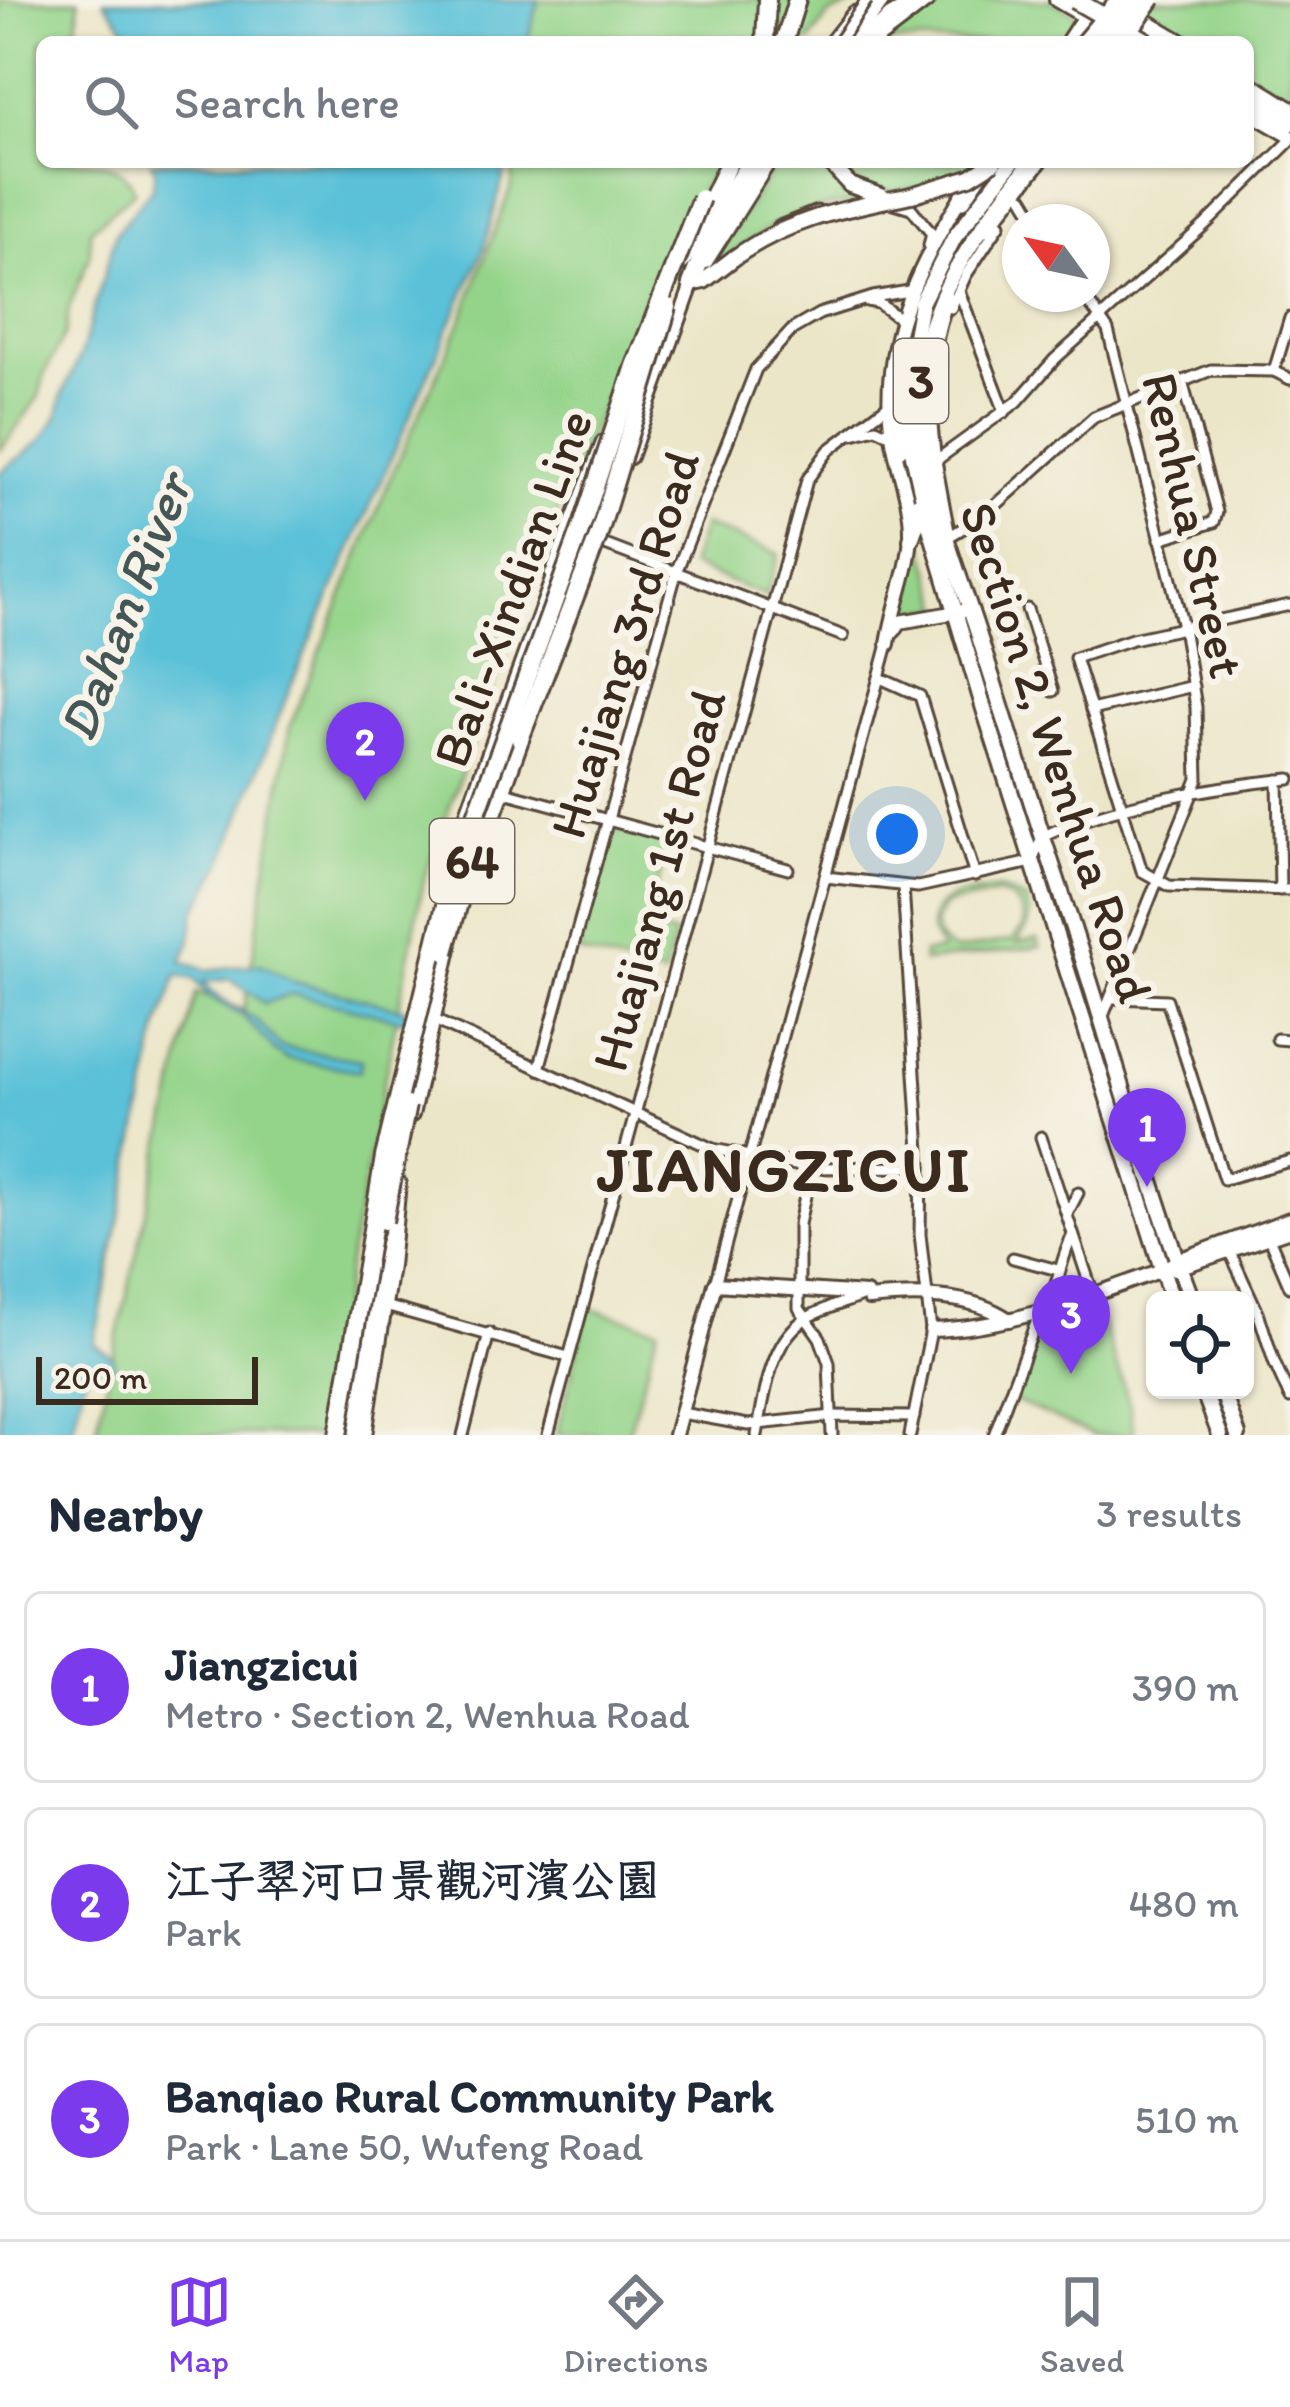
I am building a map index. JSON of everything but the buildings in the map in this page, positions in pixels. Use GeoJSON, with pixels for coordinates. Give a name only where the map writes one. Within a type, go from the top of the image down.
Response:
{"type":"FeatureCollection","features":[{"type":"Feature","properties":{"kind":"highway"},"geometry":{"type":"LineString","coordinates":[[765,36],[767,0]]}},
{"type":"Feature","properties":{"kind":"highway"},"geometry":{"type":"LineString","coordinates":[[786,36],[797,0]]}},
{"type":"Feature","properties":{"kind":"highway"},"geometry":{"type":"LineString","coordinates":[[850,36],[875,0]]}},
{"type":"Feature","properties":{"kind":"highway"},"geometry":{"type":"LineString","coordinates":[[1107,0],[1169,36]]}},
{"type":"Feature","properties":{"kind":"highway"},"geometry":{"type":"LineString","coordinates":[[1077,28],[1118,36]]}},
{"type":"Feature","properties":{"kind":"highway"},"geometry":{"type":"LineString","coordinates":[[1254,96],[1290,117]]}},
{"type":"Feature","properties":{"kind":"highway","name":"64"},"geometry":{"type":"LineString","coordinates":[[718,168],[719,204]]}},
{"type":"Feature","properties":{"kind":"highway"},"geometry":{"type":"LineString","coordinates":[[684,282],[703,250],[719,204],[746,168]]}},
{"type":"Feature","properties":{"kind":"highway","name":"64"},"geometry":{"type":"LineString","coordinates":[[719,204],[746,168]]}},
{"type":"Feature","properties":{"kind":"highway","name":"Bali-Xindian Line"},"geometry":{"type":"LineString","coordinates":[[342,1435],[413,1077],[451,930],[504,762],[668,307],[719,204]]}},
{"type":"Feature","properties":{"kind":"highway","name":"Bali-Xindian Line"},"geometry":{"type":"LineString","coordinates":[[342,1435],[384,1157],[449,889],[583,524],[635,365],[719,204]]}},
{"type":"Feature","properties":{"kind":"highway"},"geometry":{"type":"LineString","coordinates":[[502,789],[598,537],[668,307]]}},
{"type":"Feature","properties":{"kind":"highway"},"geometry":{"type":"LineString","coordinates":[[449,889],[472,800],[602,441]]}},
{"type":"Feature","properties":{"kind":"highway"},"geometry":{"type":"LineString","coordinates":[[361,1435],[382,1300],[385,1230]]}},
{"type":"Feature","properties":{"kind":"main road"},"geometry":{"type":"LineString","coordinates":[[856,36],[922,0]]}},
{"type":"Feature","properties":{"kind":"main road"},"geometry":{"type":"LineString","coordinates":[[879,36],[922,0]]}},
{"type":"Feature","properties":{"kind":"main road"},"geometry":{"type":"LineString","coordinates":[[1057,0],[1077,28],[1118,0]]}},
{"type":"Feature","properties":{"kind":"main road"},"geometry":{"type":"LineString","coordinates":[[1092,0],[1155,36]]}},
{"type":"Feature","properties":{"kind":"main road"},"geometry":{"type":"LineString","coordinates":[[1104,36],[1130,0]]}},
{"type":"Feature","properties":{"kind":"main road"},"geometry":{"type":"LineString","coordinates":[[1119,36],[1144,0]]}},
{"type":"Feature","properties":{"kind":"main road"},"geometry":{"type":"LineString","coordinates":[[1254,116],[1290,139]]}},
{"type":"Feature","properties":{"kind":"main road"},"geometry":{"type":"LineString","coordinates":[[385,1230],[377,1176],[397,1077],[522,698],[639,366],[747,168]]}},
{"type":"Feature","properties":{"kind":"main road"},"geometry":{"type":"LineString","coordinates":[[833,168],[862,192],[916,194]]}},
{"type":"Feature","properties":{"kind":"main road"},"geometry":{"type":"LineString","coordinates":[[602,441],[660,297],[684,282],[704,281],[779,228],[916,194],[970,177],[981,168]]}},
{"type":"Feature","properties":{"kind":"main road"},"geometry":{"type":"LineString","coordinates":[[917,618],[900,610],[910,540],[888,405],[900,319],[926,257],[984,168]]}},
{"type":"Feature","properties":{"kind":"main road","name":"3"},"geometry":{"type":"LineString","coordinates":[[973,223],[1008,168]]}},
{"type":"Feature","properties":{"kind":"main road","name":"3"},"geometry":{"type":"LineString","coordinates":[[915,326],[937,268],[1024,168]]}},
{"type":"Feature","properties":{"kind":"main road","name":"Section 2, Wenhua Road"},"geometry":{"type":"LineString","coordinates":[[973,223],[926,345],[921,430],[927,466],[1032,862],[1169,1291]]}},
{"type":"Feature","properties":{"kind":"main road"},"geometry":{"type":"LineString","coordinates":[[502,789],[513,776],[600,543],[684,282]]}},
{"type":"Feature","properties":{"kind":"main road"},"geometry":{"type":"LineString","coordinates":[[910,540],[918,520],[902,436],[901,389],[906,343],[915,326]]}},
{"type":"Feature","properties":{"kind":"main road","name":"Section 2, Wenhua Road"},"geometry":{"type":"LineString","coordinates":[[915,326],[908,374],[908,434],[928,521],[950,594],[963,611],[1042,837],[1189,1291]]}},
{"type":"Feature","properties":{"kind":"main road"},"geometry":{"type":"LineString","coordinates":[[342,1435],[454,934],[502,789],[506,760],[575,578],[607,517]]}},
{"type":"Feature","properties":{"kind":"main road"},"geometry":{"type":"LineString","coordinates":[[888,644],[905,575]]}},
{"type":"Feature","properties":{"kind":"main road"},"geometry":{"type":"LineString","coordinates":[[888,644],[897,624],[963,611]]}},
{"type":"Feature","properties":{"kind":"main road"},"geometry":{"type":"LineString","coordinates":[[931,1330],[962,1330],[1042,1312],[1290,1219]]}},
{"type":"Feature","properties":{"kind":"main road"},"geometry":{"type":"LineString","coordinates":[[1180,1264],[1290,1230]]}},
{"type":"Feature","properties":{"kind":"main road"},"geometry":{"type":"LineString","coordinates":[[675,1435],[716,1285],[866,1294],[869,1298],[914,1294],[990,1307],[1009,1320]]}},
{"type":"Feature","properties":{"kind":"main road"},"geometry":{"type":"LineString","coordinates":[[1207,1399],[1220,1435]]}},
{"type":"Feature","properties":{"kind":"main road"},"geometry":{"type":"LineString","coordinates":[[1225,1399],[1238,1435]]}},
{"type":"Feature","properties":{"kind":"street"},"geometry":{"type":"LineString","coordinates":[[1077,28],[1107,0]]}},
{"type":"Feature","properties":{"kind":"street"},"geometry":{"type":"LineString","coordinates":[[1131,36],[1155,0]]}},
{"type":"Feature","properties":{"kind":"street"},"geometry":{"type":"LineString","coordinates":[[938,459],[1005,412],[1290,139]]}},
{"type":"Feature","properties":{"kind":"street"},"geometry":{"type":"LineString","coordinates":[[684,282],[794,217],[836,205],[894,201],[962,182],[980,168]]}},
{"type":"Feature","properties":{"kind":"street"},"geometry":{"type":"LineString","coordinates":[[973,223],[986,168]]}},
{"type":"Feature","properties":{"kind":"street"},"geometry":{"type":"LineString","coordinates":[[907,500],[896,412],[898,359],[914,294],[930,258],[1038,168]]}},
{"type":"Feature","properties":{"kind":"street"},"geometry":{"type":"LineString","coordinates":[[950,539],[950,512],[938,459],[934,384],[946,320],[979,254],[1041,168]]}},
{"type":"Feature","properties":{"kind":"street"},"geometry":{"type":"LineString","coordinates":[[1023,197],[1027,204]]}},
{"type":"Feature","properties":{"kind":"street"},"geometry":{"type":"LineString","coordinates":[[894,201],[911,208],[928,226],[932,234],[926,257]]}},
{"type":"Feature","properties":{"kind":"street","name":"Huajiang 3rd Road"},"geometry":{"type":"LineString","coordinates":[[539,1069],[677,570],[756,369],[794,329],[819,314],[909,291]]}},
{"type":"Feature","properties":{"kind":"street"},"geometry":{"type":"LineString","coordinates":[[958,291],[1005,412]]}},
{"type":"Feature","properties":{"kind":"street"},"geometry":{"type":"LineString","coordinates":[[861,301],[878,303],[900,319]]}},
{"type":"Feature","properties":{"kind":"street","name":"Renhua Street"},"geometry":{"type":"LineString","coordinates":[[1096,312],[1108,330],[1184,627],[1199,755],[1198,779],[1101,1022]]}},
{"type":"Feature","properties":{"kind":"street"},"geometry":{"type":"LineString","coordinates":[[1274,370],[1290,318]]}},
{"type":"Feature","properties":{"kind":"street"},"geometry":{"type":"LineString","coordinates":[[950,539],[986,514],[1094,417],[1211,370],[1274,370],[1290,379]]}},
{"type":"Feature","properties":{"kind":"street"},"geometry":{"type":"LineString","coordinates":[[1160,539],[1214,522],[1217,512],[1182,382]]}},
{"type":"Feature","properties":{"kind":"street","name":"Huajiang 1st Road"},"geometry":{"type":"LineString","coordinates":[[548,1435],[807,480],[830,450],[888,405]]}},
{"type":"Feature","properties":{"kind":"street"},"geometry":{"type":"LineString","coordinates":[[853,434],[876,428],[891,435]]}},
{"type":"Feature","properties":{"kind":"street"},"geometry":{"type":"LineString","coordinates":[[602,441],[474,782],[442,886],[418,1016],[720,1150],[811,1168],[921,1167]]}},
{"type":"Feature","properties":{"kind":"street"},"geometry":{"type":"LineString","coordinates":[[600,543],[843,636]]}},
{"type":"Feature","properties":{"kind":"street"},"geometry":{"type":"LineString","coordinates":[[825,877],[903,886],[975,876],[1032,862],[1042,837],[1123,810],[1284,779],[1285,890],[1169,886],[1137,863],[1123,810],[1075,658],[1184,627],[1290,605]]}},
{"type":"Feature","properties":{"kind":"street"},"geometry":{"type":"LineString","coordinates":[[1027,609],[1053,692]]}},
{"type":"Feature","properties":{"kind":"street"},"geometry":{"type":"LineString","coordinates":[[716,1285],[888,644]]}},
{"type":"Feature","properties":{"kind":"street"},"geometry":{"type":"LineString","coordinates":[[880,678],[920,696],[975,876]]}},
{"type":"Feature","properties":{"kind":"street"},"geometry":{"type":"LineString","coordinates":[[1091,710],[1193,686]]}},
{"type":"Feature","properties":{"kind":"street"},"geometry":{"type":"LineString","coordinates":[[502,789],[788,869]]}},
{"type":"Feature","properties":{"kind":"street"},"geometry":{"type":"LineString","coordinates":[[903,886],[921,1167],[924,1298],[931,1330],[910,1435]]}},
{"type":"Feature","properties":{"kind":"street"},"geometry":{"type":"LineString","coordinates":[[1114,998],[1167,1000],[1224,1180],[1290,1161]]}},
{"type":"Feature","properties":{"kind":"street"},"geometry":{"type":"LineString","coordinates":[[1276,1040],[1290,1040]]}},
{"type":"Feature","properties":{"kind":"street"},"geometry":{"type":"LineString","coordinates":[[1041,1137],[1093,1294]]}},
{"type":"Feature","properties":{"kind":"street"},"geometry":{"type":"LineString","coordinates":[[811,1168],[799,1224],[797,1290],[804,1319],[825,1349],[832,1435]]}},
{"type":"Feature","properties":{"kind":"street"},"geometry":{"type":"LineString","coordinates":[[342,1435],[377,1176]]}},
{"type":"Feature","properties":{"kind":"street"},"geometry":{"type":"LineString","coordinates":[[1067,1214],[1078,1193]]}},
{"type":"Feature","properties":{"kind":"street"},"geometry":{"type":"LineString","coordinates":[[994,1435],[1073,1235]]}},
{"type":"Feature","properties":{"kind":"street"},"geometry":{"type":"LineString","coordinates":[[1269,1238],[1290,1287]]}},
{"type":"Feature","properties":{"kind":"street"},"geometry":{"type":"LineString","coordinates":[[1231,1252],[1290,1398]]}},
{"type":"Feature","properties":{"kind":"street"},"geometry":{"type":"LineString","coordinates":[[1013,1258],[1058,1270]]}},
{"type":"Feature","properties":{"kind":"street"},"geometry":{"type":"LineString","coordinates":[[758,1429],[782,1346],[804,1319],[866,1294]]}},
{"type":"Feature","properties":{"kind":"street"},"geometry":{"type":"LineString","coordinates":[[382,1300],[568,1357]]}},
{"type":"Feature","properties":{"kind":"street"},"geometry":{"type":"LineString","coordinates":[[463,1435],[489,1334]]}},
{"type":"Feature","properties":{"kind":"street"},"geometry":{"type":"LineString","coordinates":[[681,1413],[758,1429],[833,1416],[914,1417]]}},
{"type":"Feature","properties":{"kind":"green space"},"geometry":{"type":"Polygon","coordinates":[[[0,0],[79,0],[76,36],[36,36],[36,168],[115,168],[135,191],[90,230],[90,255],[69,308],[66,331],[39,396],[0,451],[0,0]]]}},
{"type":"Feature","properties":{"kind":"green space"},"geometry":{"type":"Polygon","coordinates":[[[535,0],[864,0],[829,15],[813,36],[520,36],[535,0]]]}},
{"type":"Feature","properties":{"kind":"green space"},"geometry":{"type":"Polygon","coordinates":[[[944,0],[1050,0],[1084,19],[1071,36],[891,36],[944,0]]]}},
{"type":"Feature","properties":{"kind":"green space"},"geometry":{"type":"Polygon","coordinates":[[[1123,0],[1290,0],[1290,102],[1254,82],[1254,36],[1180,36],[1123,0]]]}},
{"type":"Feature","properties":{"kind":"green space"},"geometry":{"type":"Polygon","coordinates":[[[513,168],[717,168],[678,222],[537,564],[425,875],[348,1264],[323,1435],[95,1435],[196,993],[244,1010],[290,726],[389,481],[462,319],[512,184],[513,168]]]}},
{"type":"Feature","properties":{"kind":"green space"},"geometry":{"type":"Polygon","coordinates":[[[773,168],[834,168],[881,201],[826,207],[787,219],[708,270],[773,168]]]}},
{"type":"Feature","properties":{"kind":"green space"},"geometry":{"type":"Polygon","coordinates":[[[838,168],[971,168],[940,183],[888,191],[857,185],[838,168]]]}},
{"type":"Feature","properties":{"kind":"green space"},"geometry":{"type":"Polygon","coordinates":[[[703,525],[779,554],[766,596],[690,566],[703,525]]]}},
{"type":"Feature","properties":{"kind":"green space"},"geometry":{"type":"Polygon","coordinates":[[[920,535],[943,608],[906,611],[920,535]]]}},
{"type":"Feature","properties":{"kind":"green space"},"geometry":{"type":"Polygon","coordinates":[[[617,830],[669,843],[648,919],[652,928],[675,935],[664,976],[578,952],[611,836],[617,830]]]}},
{"type":"Feature","properties":{"kind":"green space"},"geometry":{"type":"Polygon","coordinates":[[[1000,889],[1026,900],[1028,923],[1017,943],[1037,939],[1040,947],[923,962],[923,953],[942,950],[931,932],[932,919],[944,902],[1000,889]],[[1004,896],[945,905],[934,924],[940,941],[954,951],[1013,940],[1023,926],[1022,914],[1004,896]]]}},
{"type":"Feature","properties":{"kind":"green space"},"geometry":{"type":"Polygon","coordinates":[[[1096,1305],[1129,1402],[1134,1435],[1094,1435],[1012,1400],[1043,1321],[1096,1305]]]}},
{"type":"Feature","properties":{"kind":"green space"},"geometry":{"type":"Polygon","coordinates":[[[588,1308],[658,1328],[628,1435],[556,1435],[588,1308]]]}},
{"type":"Feature","properties":{"kind":"water"},"geometry":{"type":"Polygon","coordinates":[[[539,0],[529,36],[131,36],[104,1],[539,0]]]}},
{"type":"Feature","properties":{"kind":"water","name":"Dahan River"},"geometry":{"type":"Polygon","coordinates":[[[506,168],[483,250],[289,690],[223,862],[195,912],[182,962],[206,970],[260,964],[295,982],[407,1010],[404,1021],[293,994],[264,1003],[230,979],[204,982],[212,993],[255,1019],[281,1047],[361,1060],[360,1071],[288,1059],[244,1017],[209,997],[194,979],[177,975],[158,1031],[94,1344],[113,1357],[114,1367],[87,1369],[71,1435],[0,1435],[0,472],[40,442],[58,416],[116,233],[152,188],[155,170],[506,168]]]}},
{"type":"Feature","properties":{"kind":"place","name":"江子翠河口景觀河濱公園"},"geometry":{"type":"Point","coordinates":[365,801]}},
{"type":"Feature","properties":{"kind":"place","name":"Jiangzicui"},"geometry":{"type":"Point","coordinates":[1147,1187]}},
{"type":"Feature","properties":{"kind":"place","name":"Banqiao Rural Community Park"},"geometry":{"type":"Point","coordinates":[1071,1374]}},
{"type":"Feature","properties":{"kind":"district","name":"JIANGZICUI"},"geometry":{"type":"Point","coordinates":[785,1169]}}]}
